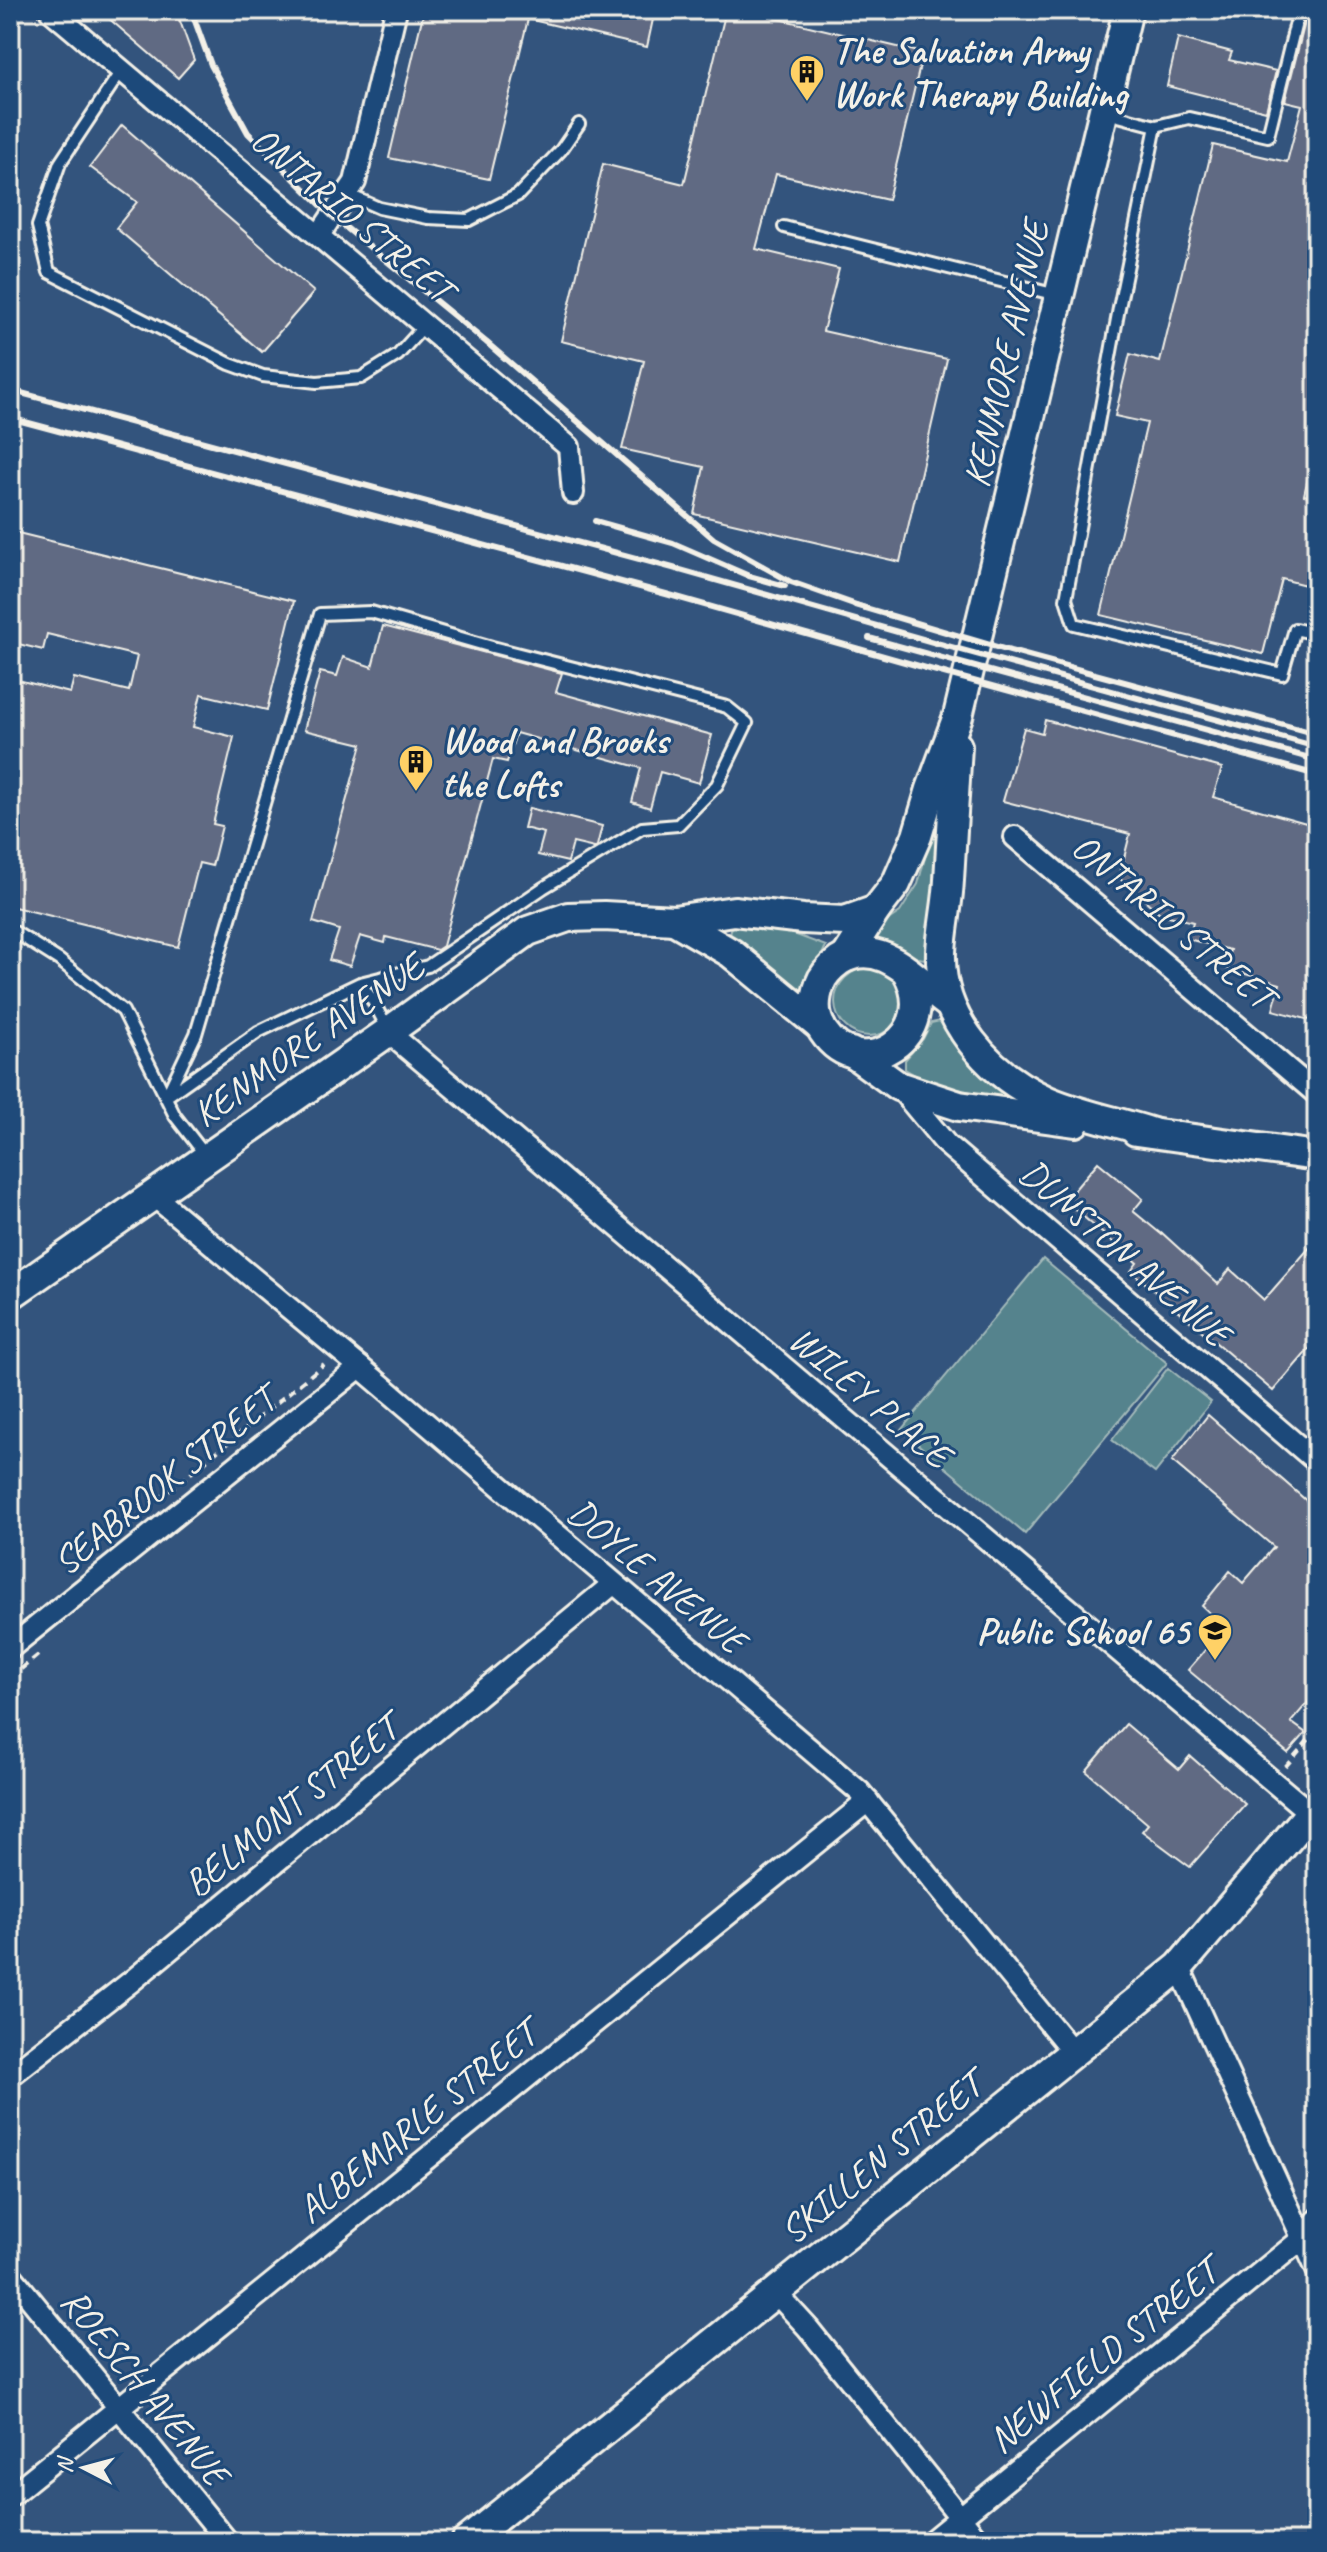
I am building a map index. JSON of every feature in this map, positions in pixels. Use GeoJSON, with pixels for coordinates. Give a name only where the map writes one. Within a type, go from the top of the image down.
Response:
{"type":"FeatureCollection","features":[{"type":"Feature","properties":{"kind":"street","name":"ONTARIO STREET"},"geometry":{"type":"LineString","coordinates":[[50,10],[569,447],[573,493]]}},
{"type":"Feature","properties":{"kind":"street"},"geometry":{"type":"LineString","coordinates":[[319,235],[355,182],[396,10]]}},
{"type":"Feature","properties":{"kind":"street","name":"KENMORE AVENUE"},"geometry":{"type":"LineString","coordinates":[[10,1295],[528,931],[568,917],[674,920],[734,911],[850,939],[876,910],[896,884],[912,848],[958,716],[1128,10]]}},
{"type":"Feature","properties":{"kind":"street","name":"KENMORE AVENUE"},"geometry":{"type":"LineString","coordinates":[[927,988],[943,981],[942,952],[958,716]]}},
{"type":"Feature","properties":{"kind":"street","name":"ONTARIO STREET"},"geometry":{"type":"LineString","coordinates":[[1015,837],[1317,1094]]}},
{"type":"Feature","properties":{"kind":"street","name":"KENMORE AVENUE"},"geometry":{"type":"LineString","coordinates":[[674,920],[731,953],[821,1027]]}},
{"type":"Feature","properties":{"kind":"street"},"geometry":{"type":"LineString","coordinates":[[1153,1133],[1048,1101],[1011,1080],[976,1048],[927,988],[898,964],[850,939],[822,979],[816,995],[816,1012],[829,1039],[898,1086],[959,1106],[1317,1156]]}},
{"type":"Feature","properties":{"kind":"street"},"geometry":{"type":"LineString","coordinates":[[851,1052],[869,1055],[896,1045],[907,1035],[927,988]]}},
{"type":"Feature","properties":{"kind":"street","name":"WILEY PLACE"},"geometry":{"type":"LineString","coordinates":[[388,1032],[1314,1809]]}},
{"type":"Feature","properties":{"kind":"street","name":"DUNSTON AVENUE"},"geometry":{"type":"LineString","coordinates":[[898,1086],[946,1144],[1317,1462]]}},
{"type":"Feature","properties":{"kind":"street","name":"DOYLE AVENUE"},"geometry":{"type":"LineString","coordinates":[[154,1196],[860,1792],[1073,2052]]}},
{"type":"Feature","properties":{"kind":"street","name":"SEABROOK STREET"},"geometry":{"type":"LineString","coordinates":[[10,1648],[360,1367]]}},
{"type":"Feature","properties":{"kind":"street","name":"BELMONT STREET"},"geometry":{"type":"LineString","coordinates":[[10,2076],[133,1980],[613,1584]]}},
{"type":"Feature","properties":{"kind":"street","name":"ALBEMARLE STREET"},"geometry":{"type":"LineString","coordinates":[[10,2496],[868,1801]]}},
{"type":"Feature","properties":{"kind":"street","name":"SKILLEN STREET"},"geometry":{"type":"LineString","coordinates":[[466,2542],[1179,1967],[1314,1809]]}},
{"type":"Feature","properties":{"kind":"street"},"geometry":{"type":"LineString","coordinates":[[1179,1967],[1317,2270]]}},
{"type":"Feature","properties":{"kind":"street","name":"NEWFIELD STREET"},"geometry":{"type":"LineString","coordinates":[[930,2542],[1303,2238],[1317,2220]]}},
{"type":"Feature","properties":{"kind":"street","name":"ROESCH AVENUE"},"geometry":{"type":"LineString","coordinates":[[10,2274],[228,2542]]}},
{"type":"Feature","properties":{"kind":"street"},"geometry":{"type":"LineString","coordinates":[[775,2292],[808,2328],[980,2542]]}},
{"type":"Feature","properties":{"kind":"lane"},"geometry":{"type":"LineString","coordinates":[[1103,113],[1156,126],[1189,118],[1268,136],[1299,10]]}},
{"type":"Feature","properties":{"kind":"lane"},"geometry":{"type":"LineString","coordinates":[[121,71],[60,163],[38,226],[49,272],[230,364],[263,376],[317,382],[361,378],[398,355],[425,325]]}},
{"type":"Feature","properties":{"kind":"lane"},"geometry":{"type":"LineString","coordinates":[[347,194],[379,208],[428,218],[469,220],[518,195],[561,150],[579,124]]}},
{"type":"Feature","properties":{"kind":"lane"},"geometry":{"type":"LineString","coordinates":[[1156,126],[1066,599],[1074,624],[1282,674],[1295,629],[1317,634]]}},
{"type":"Feature","properties":{"kind":"lane"},"geometry":{"type":"LineString","coordinates":[[784,227],[1059,295]]}},
{"type":"Feature","properties":{"kind":"lane"},"geometry":{"type":"LineString","coordinates":[[371,612],[492,647],[727,707],[747,723],[717,785],[678,825],[642,828],[543,888],[428,966],[360,983],[258,1032],[166,1097],[196,1034],[320,614],[371,612]]}},
{"type":"Feature","properties":{"kind":"lane"},"geometry":{"type":"LineString","coordinates":[[10,929],[59,960],[123,1011],[175,1116],[207,1157]]}},
{"type":"Feature","properties":{"kind":"lane"},"geometry":{"type":"LineString","coordinates":[[360,983],[388,1032]]}},
{"type":"Feature","properties":{"kind":"path","name":"SEABROOK STREET"},"geometry":{"type":"LineString","coordinates":[[156,1501],[326,1362]]}},
{"type":"Feature","properties":{"kind":"path"},"geometry":{"type":"LineString","coordinates":[[1282,1770],[1317,1730]]}},
{"type":"Feature","properties":{"kind":"green space"},"geometry":{"type":"Polygon","coordinates":[[[940,801],[929,949],[924,959],[875,939],[878,927],[900,912],[918,884],[940,801]]]}},
{"type":"Feature","properties":{"kind":"green space"},"geometry":{"type":"Polygon","coordinates":[[[739,924],[791,933],[826,946],[805,991],[797,994],[730,936],[731,929],[739,924]]]}},
{"type":"Feature","properties":{"kind":"green space"},"geometry":{"type":"Polygon","coordinates":[[[876,968],[897,983],[903,1002],[901,1015],[893,1026],[876,1036],[862,1036],[845,1026],[837,1015],[835,995],[845,978],[856,970],[876,968]]]}},
{"type":"Feature","properties":{"kind":"green space"},"geometry":{"type":"Polygon","coordinates":[[[940,1021],[984,1076],[1028,1105],[927,1082],[905,1069],[905,1060],[923,1039],[931,1023],[940,1021]]]}},
{"type":"Feature","properties":{"kind":"green space"},"geometry":{"type":"Polygon","coordinates":[[[1043,1259],[1167,1363],[1025,1534],[901,1430],[1043,1259]]]}},
{"type":"Feature","properties":{"kind":"green space"},"geometry":{"type":"Polygon","coordinates":[[[1168,1368],[1211,1402],[1155,1473],[1112,1440],[1168,1368]]]}},
{"type":"Feature","properties":{"kind":"building"},"geometry":{"type":"Polygon","coordinates":[[[99,10],[176,10],[194,60],[178,78],[99,10]]]}},
{"type":"Feature","properties":{"kind":"building"},"geometry":{"type":"Polygon","coordinates":[[[424,10],[655,10],[647,47],[528,19],[489,179],[389,158],[424,10]]]}},
{"type":"Feature","properties":{"kind":"building"},"geometry":{"type":"Polygon","coordinates":[[[726,10],[741,10],[923,53],[888,200],[776,174],[756,249],[839,269],[823,331],[947,359],[900,562],[694,514],[704,467],[622,449],[644,361],[561,341],[603,164],[684,184],[726,10]]]}},
{"type":"Feature","properties":{"kind":"building"},"geometry":{"type":"Polygon","coordinates":[[[1308,10],[1317,10],[1317,439],[1304,495],[1317,498],[1317,588],[1282,579],[1263,654],[1101,615],[1147,423],[1115,416],[1130,354],[1160,362],[1213,145],[1287,162],[1302,105],[1285,101],[1308,10]]]}},
{"type":"Feature","properties":{"kind":"building"},"geometry":{"type":"Polygon","coordinates":[[[1178,38],[1232,52],[1229,60],[1276,71],[1266,111],[1167,86],[1178,38]]]}},
{"type":"Feature","properties":{"kind":"building"},"geometry":{"type":"Polygon","coordinates":[[[122,125],[314,292],[262,352],[116,228],[137,202],[90,167],[122,125]]]}},
{"type":"Feature","properties":{"kind":"building"},"geometry":{"type":"Polygon","coordinates":[[[10,531],[294,601],[267,710],[201,694],[193,727],[234,737],[213,824],[222,826],[212,866],[199,863],[178,947],[10,906],[10,678],[70,693],[74,678],[129,691],[137,656],[47,634],[43,650],[10,642],[10,531]]]}},
{"type":"Feature","properties":{"kind":"building","name":"Wood and Brooks the Lofts"},"geometry":{"type":"Polygon","coordinates":[[[383,626],[562,673],[556,692],[712,735],[699,783],[660,772],[650,808],[632,802],[641,768],[516,733],[507,762],[493,759],[443,946],[437,950],[386,937],[385,943],[360,936],[350,966],[329,960],[339,930],[313,922],[362,744],[304,730],[320,672],[337,676],[343,657],[372,667],[383,626]]]}},
{"type":"Feature","properties":{"kind":"building"},"geometry":{"type":"Polygon","coordinates":[[[1045,720],[1222,768],[1213,797],[1317,826],[1317,1022],[1273,1010],[1280,984],[1225,968],[1230,950],[1188,939],[1193,922],[1161,914],[1119,878],[1130,834],[1003,801],[1024,728],[1042,733],[1045,720]]]}},
{"type":"Feature","properties":{"kind":"building"},"geometry":{"type":"Polygon","coordinates":[[[529,808],[602,826],[597,846],[573,843],[568,862],[538,855],[544,833],[524,828],[529,808]]]}},
{"type":"Feature","properties":{"kind":"building"},"geometry":{"type":"Polygon","coordinates":[[[1098,1162],[1143,1199],[1133,1211],[1218,1284],[1230,1269],[1264,1300],[1317,1239],[1317,1340],[1273,1391],[1131,1271],[1137,1263],[1065,1201],[1098,1162]]]}},
{"type":"Feature","properties":{"kind":"building"},"geometry":{"type":"Polygon","coordinates":[[[1208,1415],[1317,1510],[1317,1692],[1291,1722],[1306,1733],[1288,1753],[1188,1670],[1225,1627],[1202,1606],[1230,1571],[1243,1583],[1274,1547],[1172,1461],[1208,1415]]]}},
{"type":"Feature","properties":{"kind":"building"},"geometry":{"type":"Polygon","coordinates":[[[1126,1724],[1179,1769],[1190,1756],[1245,1804],[1190,1867],[1142,1831],[1148,1824],[1086,1771],[1126,1724]]]}},
{"type":"Feature","properties":{"kind":"railway"},"geometry":{"type":"LineString","coordinates":[[191,10],[211,65],[248,133],[333,217],[486,342],[714,539],[791,582],[865,608]]}},
{"type":"Feature","properties":{"kind":"railway"},"geometry":{"type":"LineString","coordinates":[[10,390],[673,568],[1317,747]]}},
{"type":"Feature","properties":{"kind":"railway"},"geometry":{"type":"LineString","coordinates":[[10,418],[666,594],[1317,775]]}},
{"type":"Feature","properties":{"kind":"railway"},"geometry":{"type":"LineString","coordinates":[[595,521],[673,543],[749,576],[785,586]]}},
{"type":"Feature","properties":{"kind":"railway"},"geometry":{"type":"LineString","coordinates":[[855,605],[1010,651],[1317,734]]}},
{"type":"Feature","properties":{"kind":"railway"},"geometry":{"type":"LineString","coordinates":[[869,638],[1317,760]]}},
{"type":"Feature","properties":{"kind":"place","name":"The Salvation Army Work Therapy Building"},"geometry":{"type":"Point","coordinates":[807,103]}},
{"type":"Feature","properties":{"kind":"place","name":"Wood and Brooks the Lofts"},"geometry":{"type":"Point","coordinates":[416,793]}},
{"type":"Feature","properties":{"kind":"place","name":"Public School 65"},"geometry":{"type":"Point","coordinates":[1215,1662]}}]}
